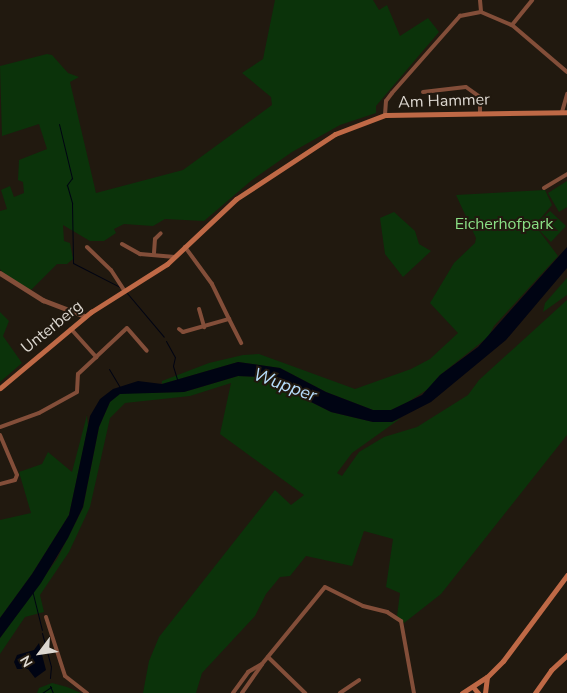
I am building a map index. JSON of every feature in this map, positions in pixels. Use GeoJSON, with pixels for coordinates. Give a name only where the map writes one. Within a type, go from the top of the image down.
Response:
{"type":"FeatureCollection","features":[{"type":"Feature","properties":{"kind":"main road","name":"Am Hammer"},"geometry":{"type":"LineString","coordinates":[[192,240],[236,199],[326,139],[385,115],[564,112]]}},
{"type":"Feature","properties":{"kind":"main road","name":"Unterberg"},"geometry":{"type":"LineString","coordinates":[[0,388],[85,316],[175,256],[192,240]]}},
{"type":"Feature","properties":{"kind":"main road"},"geometry":{"type":"LineString","coordinates":[[462,693],[487,677],[567,576]]}},
{"type":"Feature","properties":{"kind":"main road"},"geometry":{"type":"LineString","coordinates":[[536,693],[551,670],[567,654]]}},
{"type":"Feature","properties":{"kind":"main road"},"geometry":{"type":"LineString","coordinates":[[485,693],[487,677]]}},
{"type":"Feature","properties":{"kind":"main road"},"geometry":{"type":"LineString","coordinates":[[473,687],[478,693]]}},
{"type":"Feature","properties":{"kind":"street"},"geometry":{"type":"LineString","coordinates":[[480,0],[481,12]]}},
{"type":"Feature","properties":{"kind":"street"},"geometry":{"type":"LineString","coordinates":[[512,25],[532,0]]}},
{"type":"Feature","properties":{"kind":"street"},"geometry":{"type":"LineString","coordinates":[[385,115],[386,102],[392,93],[446,29],[460,16],[481,12],[512,25],[567,72]]}},
{"type":"Feature","properties":{"kind":"street"},"geometry":{"type":"LineString","coordinates":[[423,92],[466,87],[480,97],[480,112]]}},
{"type":"Feature","properties":{"kind":"street"},"geometry":{"type":"LineString","coordinates":[[564,112],[567,94]]}},
{"type":"Feature","properties":{"kind":"street"},"geometry":{"type":"LineString","coordinates":[[544,188],[567,174]]}},
{"type":"Feature","properties":{"kind":"street"},"geometry":{"type":"LineString","coordinates":[[154,253],[155,239],[161,233]]}},
{"type":"Feature","properties":{"kind":"street"},"geometry":{"type":"LineString","coordinates":[[122,244],[140,254],[154,253],[175,256]]}},
{"type":"Feature","properties":{"kind":"street"},"geometry":{"type":"LineString","coordinates":[[87,247],[110,270],[124,290]]}},
{"type":"Feature","properties":{"kind":"street"},"geometry":{"type":"LineString","coordinates":[[185,247],[212,284],[241,343]]}},
{"type":"Feature","properties":{"kind":"street"},"geometry":{"type":"LineString","coordinates":[[0,273],[43,300],[85,316]]}},
{"type":"Feature","properties":{"kind":"street"},"geometry":{"type":"LineString","coordinates":[[199,309],[204,328]]}},
{"type":"Feature","properties":{"kind":"street"},"geometry":{"type":"LineString","coordinates":[[179,329],[183,332],[204,328],[229,319]]}},
{"type":"Feature","properties":{"kind":"street"},"geometry":{"type":"LineString","coordinates":[[0,426],[39,413],[77,392],[78,374],[127,328],[147,351]]}},
{"type":"Feature","properties":{"kind":"street"},"geometry":{"type":"LineString","coordinates":[[71,329],[96,356]]}},
{"type":"Feature","properties":{"kind":"street"},"geometry":{"type":"LineString","coordinates":[[0,435],[1,442],[17,475],[16,480],[0,484]]}},
{"type":"Feature","properties":{"kind":"street"},"geometry":{"type":"LineString","coordinates":[[242,693],[262,664],[325,587],[363,606],[388,612],[401,621],[414,693]]}},
{"type":"Feature","properties":{"kind":"street"},"geometry":{"type":"LineString","coordinates":[[46,617],[65,676],[87,693]]}},
{"type":"Feature","properties":{"kind":"street"},"geometry":{"type":"LineString","coordinates":[[268,657],[305,693]]}},
{"type":"Feature","properties":{"kind":"street"},"geometry":{"type":"LineString","coordinates":[[233,693],[248,672],[262,664]]}},
{"type":"Feature","properties":{"kind":"street"},"geometry":{"type":"LineString","coordinates":[[340,693],[358,680]]}},
{"type":"Feature","properties":{"kind":"green space"},"geometry":{"type":"Polygon","coordinates":[[[275,0],[373,0],[379,10],[387,5],[400,36],[428,18],[439,32],[376,106],[376,113],[340,125],[292,152],[252,180],[204,221],[165,219],[153,226],[124,224],[114,229],[116,233],[104,241],[90,241],[63,225],[64,241],[70,243],[73,259],[67,264],[57,264],[31,290],[7,277],[0,269],[0,211],[7,209],[1,190],[10,186],[14,197],[24,193],[23,182],[18,180],[19,160],[47,149],[39,124],[2,136],[0,66],[47,54],[52,55],[68,73],[79,77],[70,82],[96,193],[183,170],[272,105],[271,97],[242,73],[263,59],[275,0]]]}},
{"type":"Feature","properties":{"kind":"green space"},"geometry":{"type":"Polygon","coordinates":[[[567,181],[567,207],[559,212],[548,193],[567,181]]]}},
{"type":"Feature","properties":{"kind":"green space","name":"Eicherhofpark"},"geometry":{"type":"Polygon","coordinates":[[[545,190],[552,205],[535,225],[550,211],[566,226],[551,242],[537,228],[558,256],[494,326],[488,337],[440,375],[428,389],[408,402],[391,410],[373,410],[326,392],[280,368],[238,362],[162,384],[162,381],[209,363],[243,355],[259,354],[355,389],[411,369],[430,359],[458,333],[430,303],[454,263],[475,243],[476,238],[456,195],[545,190]]]}},
{"type":"Feature","properties":{"kind":"green space"},"geometry":{"type":"Polygon","coordinates":[[[394,212],[415,231],[419,244],[431,251],[403,277],[385,254],[380,218],[394,212]]]}},
{"type":"Feature","properties":{"kind":"green space"},"geometry":{"type":"Polygon","coordinates":[[[567,278],[567,295],[543,312],[545,303],[567,278]]]}},
{"type":"Feature","properties":{"kind":"green space"},"geometry":{"type":"Polygon","coordinates":[[[567,300],[567,435],[441,594],[404,623],[397,616],[400,593],[386,587],[393,539],[364,531],[352,566],[306,556],[290,576],[280,577],[266,594],[255,616],[202,673],[196,693],[143,693],[149,661],[159,637],[275,490],[291,505],[304,495],[220,434],[231,383],[190,396],[125,403],[110,418],[90,507],[69,552],[40,595],[44,612],[25,617],[0,654],[0,638],[57,559],[83,508],[99,427],[110,402],[120,393],[184,392],[238,376],[261,377],[331,412],[373,422],[392,422],[401,418],[352,453],[337,473],[342,476],[359,452],[384,437],[417,427],[468,395],[479,380],[567,300]]]}},
{"type":"Feature","properties":{"kind":"green space"},"geometry":{"type":"Polygon","coordinates":[[[0,312],[9,321],[3,336],[22,363],[0,382],[0,312]]]}},
{"type":"Feature","properties":{"kind":"green space"},"geometry":{"type":"Polygon","coordinates":[[[87,415],[88,427],[69,515],[32,574],[0,618],[0,520],[31,513],[19,472],[42,464],[48,452],[72,472],[87,415]]]}},
{"type":"Feature","properties":{"kind":"green space"},"geometry":{"type":"Polygon","coordinates":[[[52,683],[81,693],[37,693],[39,688],[52,683]]]}},
{"type":"Feature","properties":{"kind":"water","name":"Wupper"},"geometry":{"type":"Polygon","coordinates":[[[567,247],[567,268],[506,340],[431,402],[392,422],[373,422],[331,412],[261,377],[238,376],[184,392],[120,394],[110,402],[99,427],[83,507],[68,538],[41,583],[0,638],[0,618],[32,574],[69,515],[90,416],[100,399],[113,389],[138,381],[162,384],[238,362],[280,368],[326,392],[373,410],[391,410],[422,395],[440,375],[478,347],[567,247]]]}},
{"type":"Feature","properties":{"kind":"water"},"geometry":{"type":"Polygon","coordinates":[[[39,643],[46,670],[35,678],[28,669],[17,669],[14,662],[17,655],[34,650],[39,643]]]}},
{"type":"Feature","properties":{"kind":"waterway"},"geometry":{"type":"LineString","coordinates":[[59,124],[72,178],[67,185],[72,203],[73,263],[120,287]]}},
{"type":"Feature","properties":{"kind":"waterway"},"geometry":{"type":"LineString","coordinates":[[127,293],[164,337]]}},
{"type":"Feature","properties":{"kind":"waterway"},"geometry":{"type":"LineString","coordinates":[[166,341],[175,357],[173,366],[177,379]]}},
{"type":"Feature","properties":{"kind":"waterway"},"geometry":{"type":"LineString","coordinates":[[109,369],[120,387]]}},
{"type":"Feature","properties":{"kind":"waterway"},"geometry":{"type":"LineString","coordinates":[[32,590],[42,630]]}},
{"type":"Feature","properties":{"kind":"waterway"},"geometry":{"type":"LineString","coordinates":[[42,633],[51,666],[50,678]]}},
{"type":"Feature","properties":{"kind":"waterway"},"geometry":{"type":"LineString","coordinates":[[50,686],[53,693]]}},
{"type":"Feature","properties":{"kind":"waterway"},"geometry":{"type":"LineString","coordinates":[[42,693],[51,687]]}}]}
